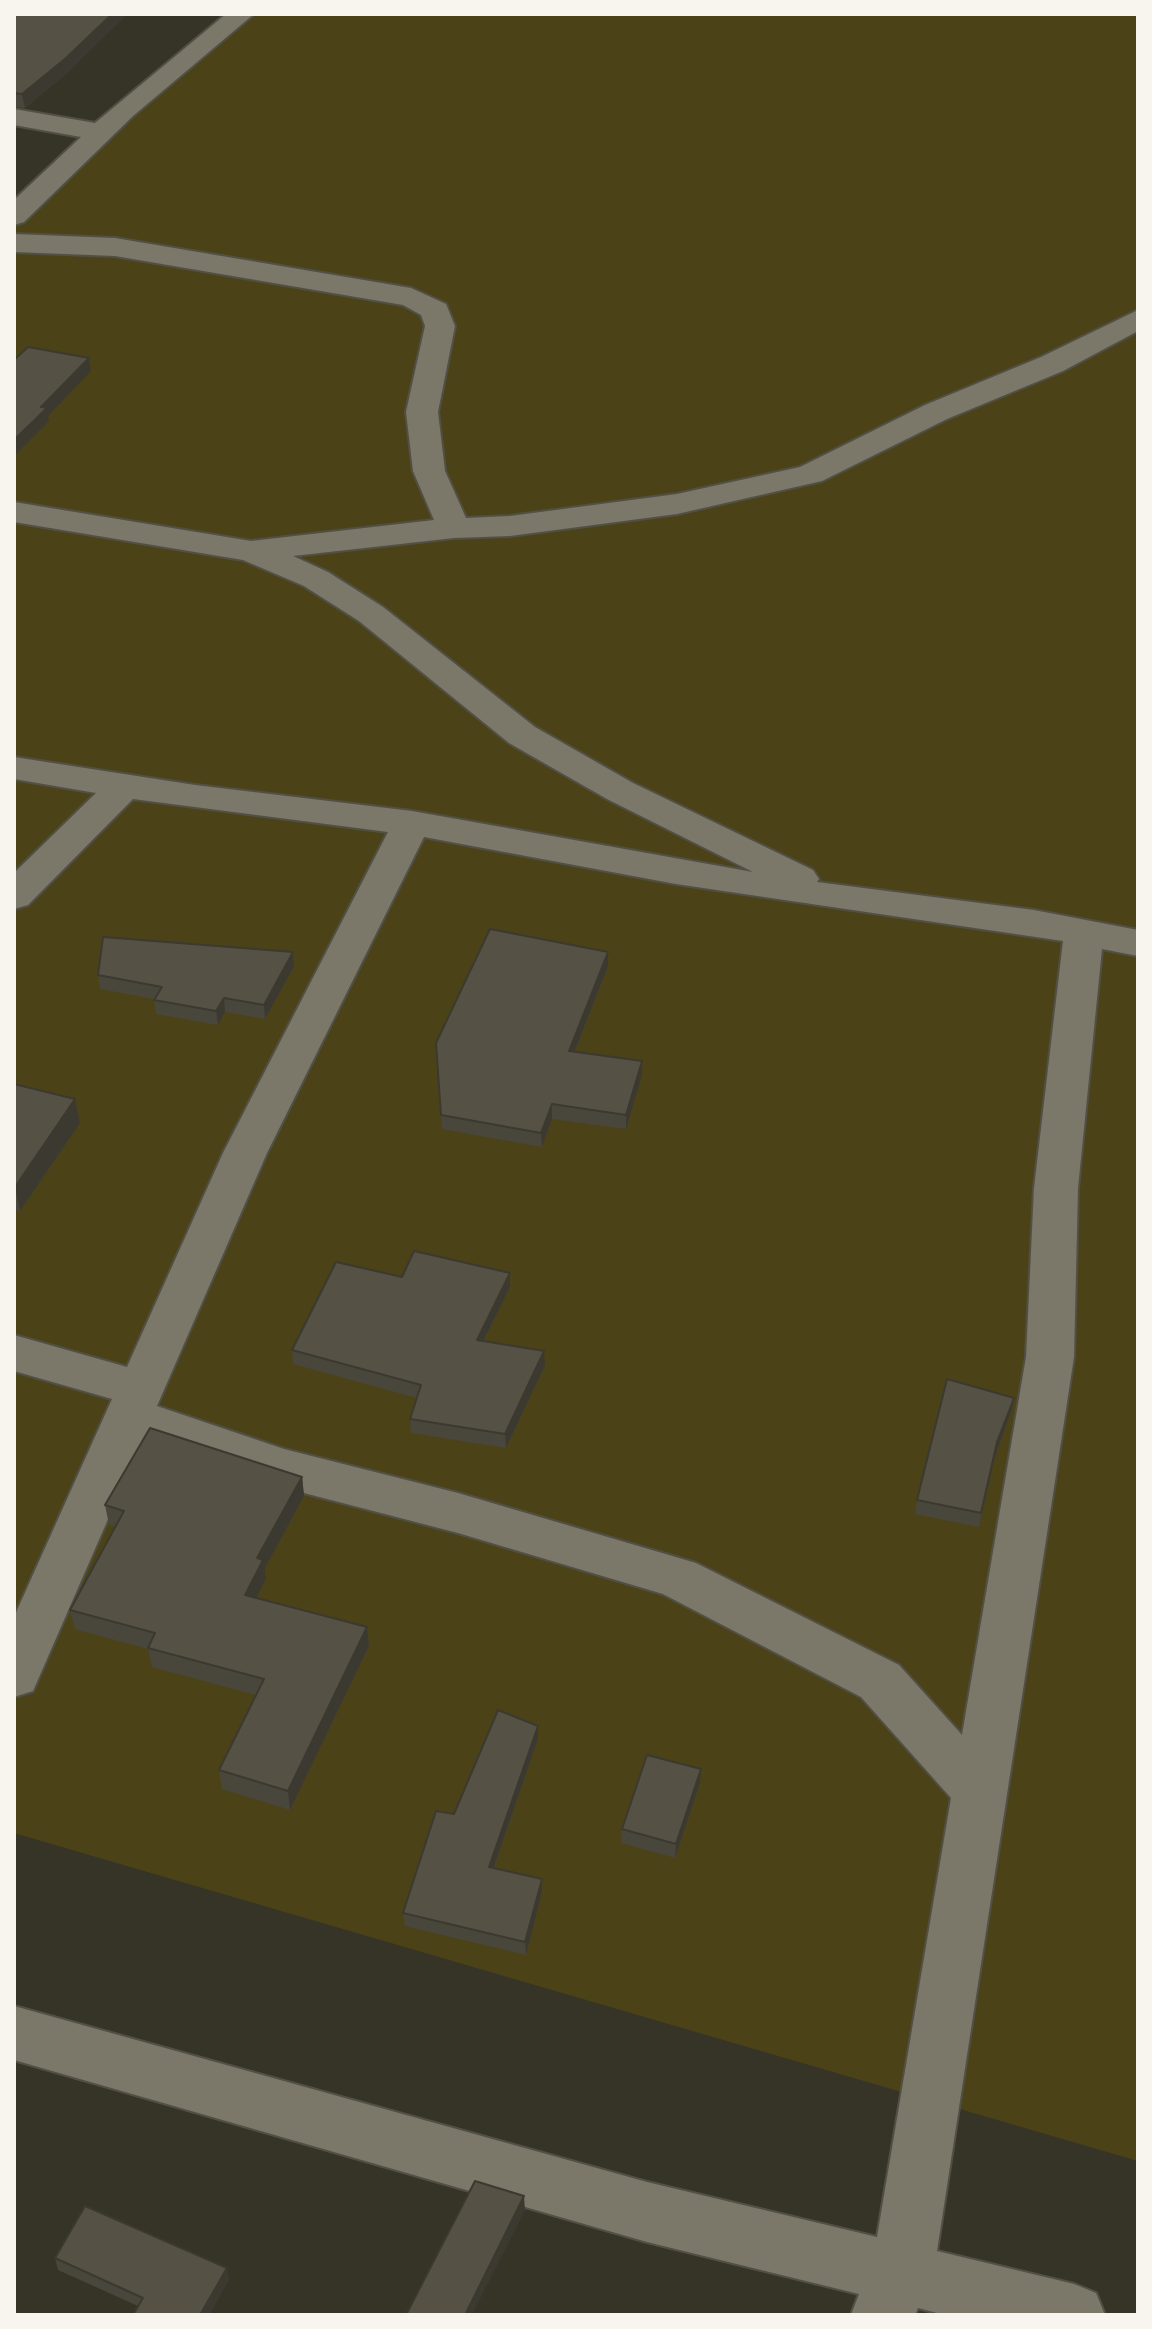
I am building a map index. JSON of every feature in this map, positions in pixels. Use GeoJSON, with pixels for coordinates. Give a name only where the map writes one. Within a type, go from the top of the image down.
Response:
{"type":"FeatureCollection","features":[{"type":"Feature","properties":{"kind":"street"},"geometry":{"type":"LineString","coordinates":[[14,216],[101,132],[241,14]]}},
{"type":"Feature","properties":{"kind":"street"},"geometry":{"type":"LineString","coordinates":[[14,117],[101,132]]}},
{"type":"Feature","properties":{"kind":"street"},"geometry":{"type":"LineString","coordinates":[[14,243],[115,247],[411,297],[435,310],[440,326],[422,412],[429,471],[454,528]]}},
{"type":"Feature","properties":{"kind":"street"},"geometry":{"type":"LineString","coordinates":[[251,551],[454,528],[510,526],[677,504],[810,474],[936,412],[1052,364],[1138,319]]}},
{"type":"Feature","properties":{"kind":"street"},"geometry":{"type":"LineString","coordinates":[[14,512],[251,551],[316,579],[371,614],[522,735],[620,791],[838,898]]}},
{"type":"Feature","properties":{"kind":"street"},"geometry":{"type":"LineString","coordinates":[[14,768],[124,786],[412,823],[676,872],[838,898],[950,911],[1138,943]]}},
{"type":"Feature","properties":{"kind":"street"},"geometry":{"type":"LineString","coordinates":[[14,896],[124,786]]}},
{"type":"Feature","properties":{"kind":"street"},"geometry":{"type":"LineString","coordinates":[[14,1675],[245,1153],[412,823]]}},
{"type":"Feature","properties":{"kind":"street"},"geometry":{"type":"LineString","coordinates":[[892,2294],[1050,1357],[1056,1188],[1084,933]]}},
{"type":"Feature","properties":{"kind":"street"},"geometry":{"type":"LineString","coordinates":[[14,1353],[281,1468],[458,1513],[678,1578],[880,1681],[978,1790]]}},
{"type":"Feature","properties":{"kind":"street"},"geometry":{"type":"LineString","coordinates":[[14,2033],[647,2212],[892,2294],[1074,2315]]}},
{"type":"Feature","properties":{"kind":"shaded area"},"geometry":{"type":"Polygon","coordinates":[[[254,14],[1138,14],[1138,2161],[14,1833],[14,214],[254,14]]]}},
{"type":"Feature","properties":{"kind":"building"},"geometry":{"type":"Polygon","coordinates":[[[14,14],[112,14],[22,94],[14,93],[14,14]]]}},
{"type":"Feature","properties":{"kind":"building"},"geometry":{"type":"Polygon","coordinates":[[[28,347],[89,358],[41,407],[47,408],[14,440],[14,360],[28,347]]]}},
{"type":"Feature","properties":{"kind":"building"},"geometry":{"type":"Polygon","coordinates":[[[490,929],[608,952],[569,1051],[642,1061],[626,1115],[552,1104],[541,1133],[441,1115],[436,1043],[490,929]]]}},
{"type":"Feature","properties":{"kind":"building"},"geometry":{"type":"Polygon","coordinates":[[[103,937],[293,952],[264,1005],[224,998],[216,1011],[154,1000],[162,987],[98,975],[103,937]]]}},
{"type":"Feature","properties":{"kind":"building"},"geometry":{"type":"Polygon","coordinates":[[[14,1084],[75,1099],[15,1187],[14,1186],[14,1084]]]}},
{"type":"Feature","properties":{"kind":"building"},"geometry":{"type":"Polygon","coordinates":[[[414,1251],[510,1273],[477,1340],[544,1351],[505,1434],[410,1419],[421,1385],[292,1350],[336,1262],[402,1277],[414,1251]]]}},
{"type":"Feature","properties":{"kind":"building"},"geometry":{"type":"Polygon","coordinates":[[[947,1379],[1014,1398],[997,1442],[981,1513],[917,1500],[947,1379]]]}},
{"type":"Feature","properties":{"kind":"building"},"geometry":{"type":"Polygon","coordinates":[[[150,1428],[302,1477],[257,1558],[263,1560],[245,1595],[367,1627],[288,1791],[219,1770],[264,1679],[148,1648],[155,1633],[70,1610],[124,1511],[105,1505],[150,1428]]]}},
{"type":"Feature","properties":{"kind":"building"},"geometry":{"type":"Polygon","coordinates":[[[498,1710],[538,1726],[489,1867],[542,1879],[525,1942],[403,1913],[436,1811],[454,1814],[498,1710]]]}},
{"type":"Feature","properties":{"kind":"building"},"geometry":{"type":"Polygon","coordinates":[[[647,1755],[701,1769],[676,1844],[622,1829],[647,1755]]]}},
{"type":"Feature","properties":{"kind":"building"},"geometry":{"type":"Polygon","coordinates":[[[475,2181],[524,2196],[465,2315],[406,2315],[475,2181]]]}},
{"type":"Feature","properties":{"kind":"building"},"geometry":{"type":"Polygon","coordinates":[[[85,2206],[227,2268],[200,2315],[133,2315],[143,2298],[55,2258],[85,2206]]]}}]}
